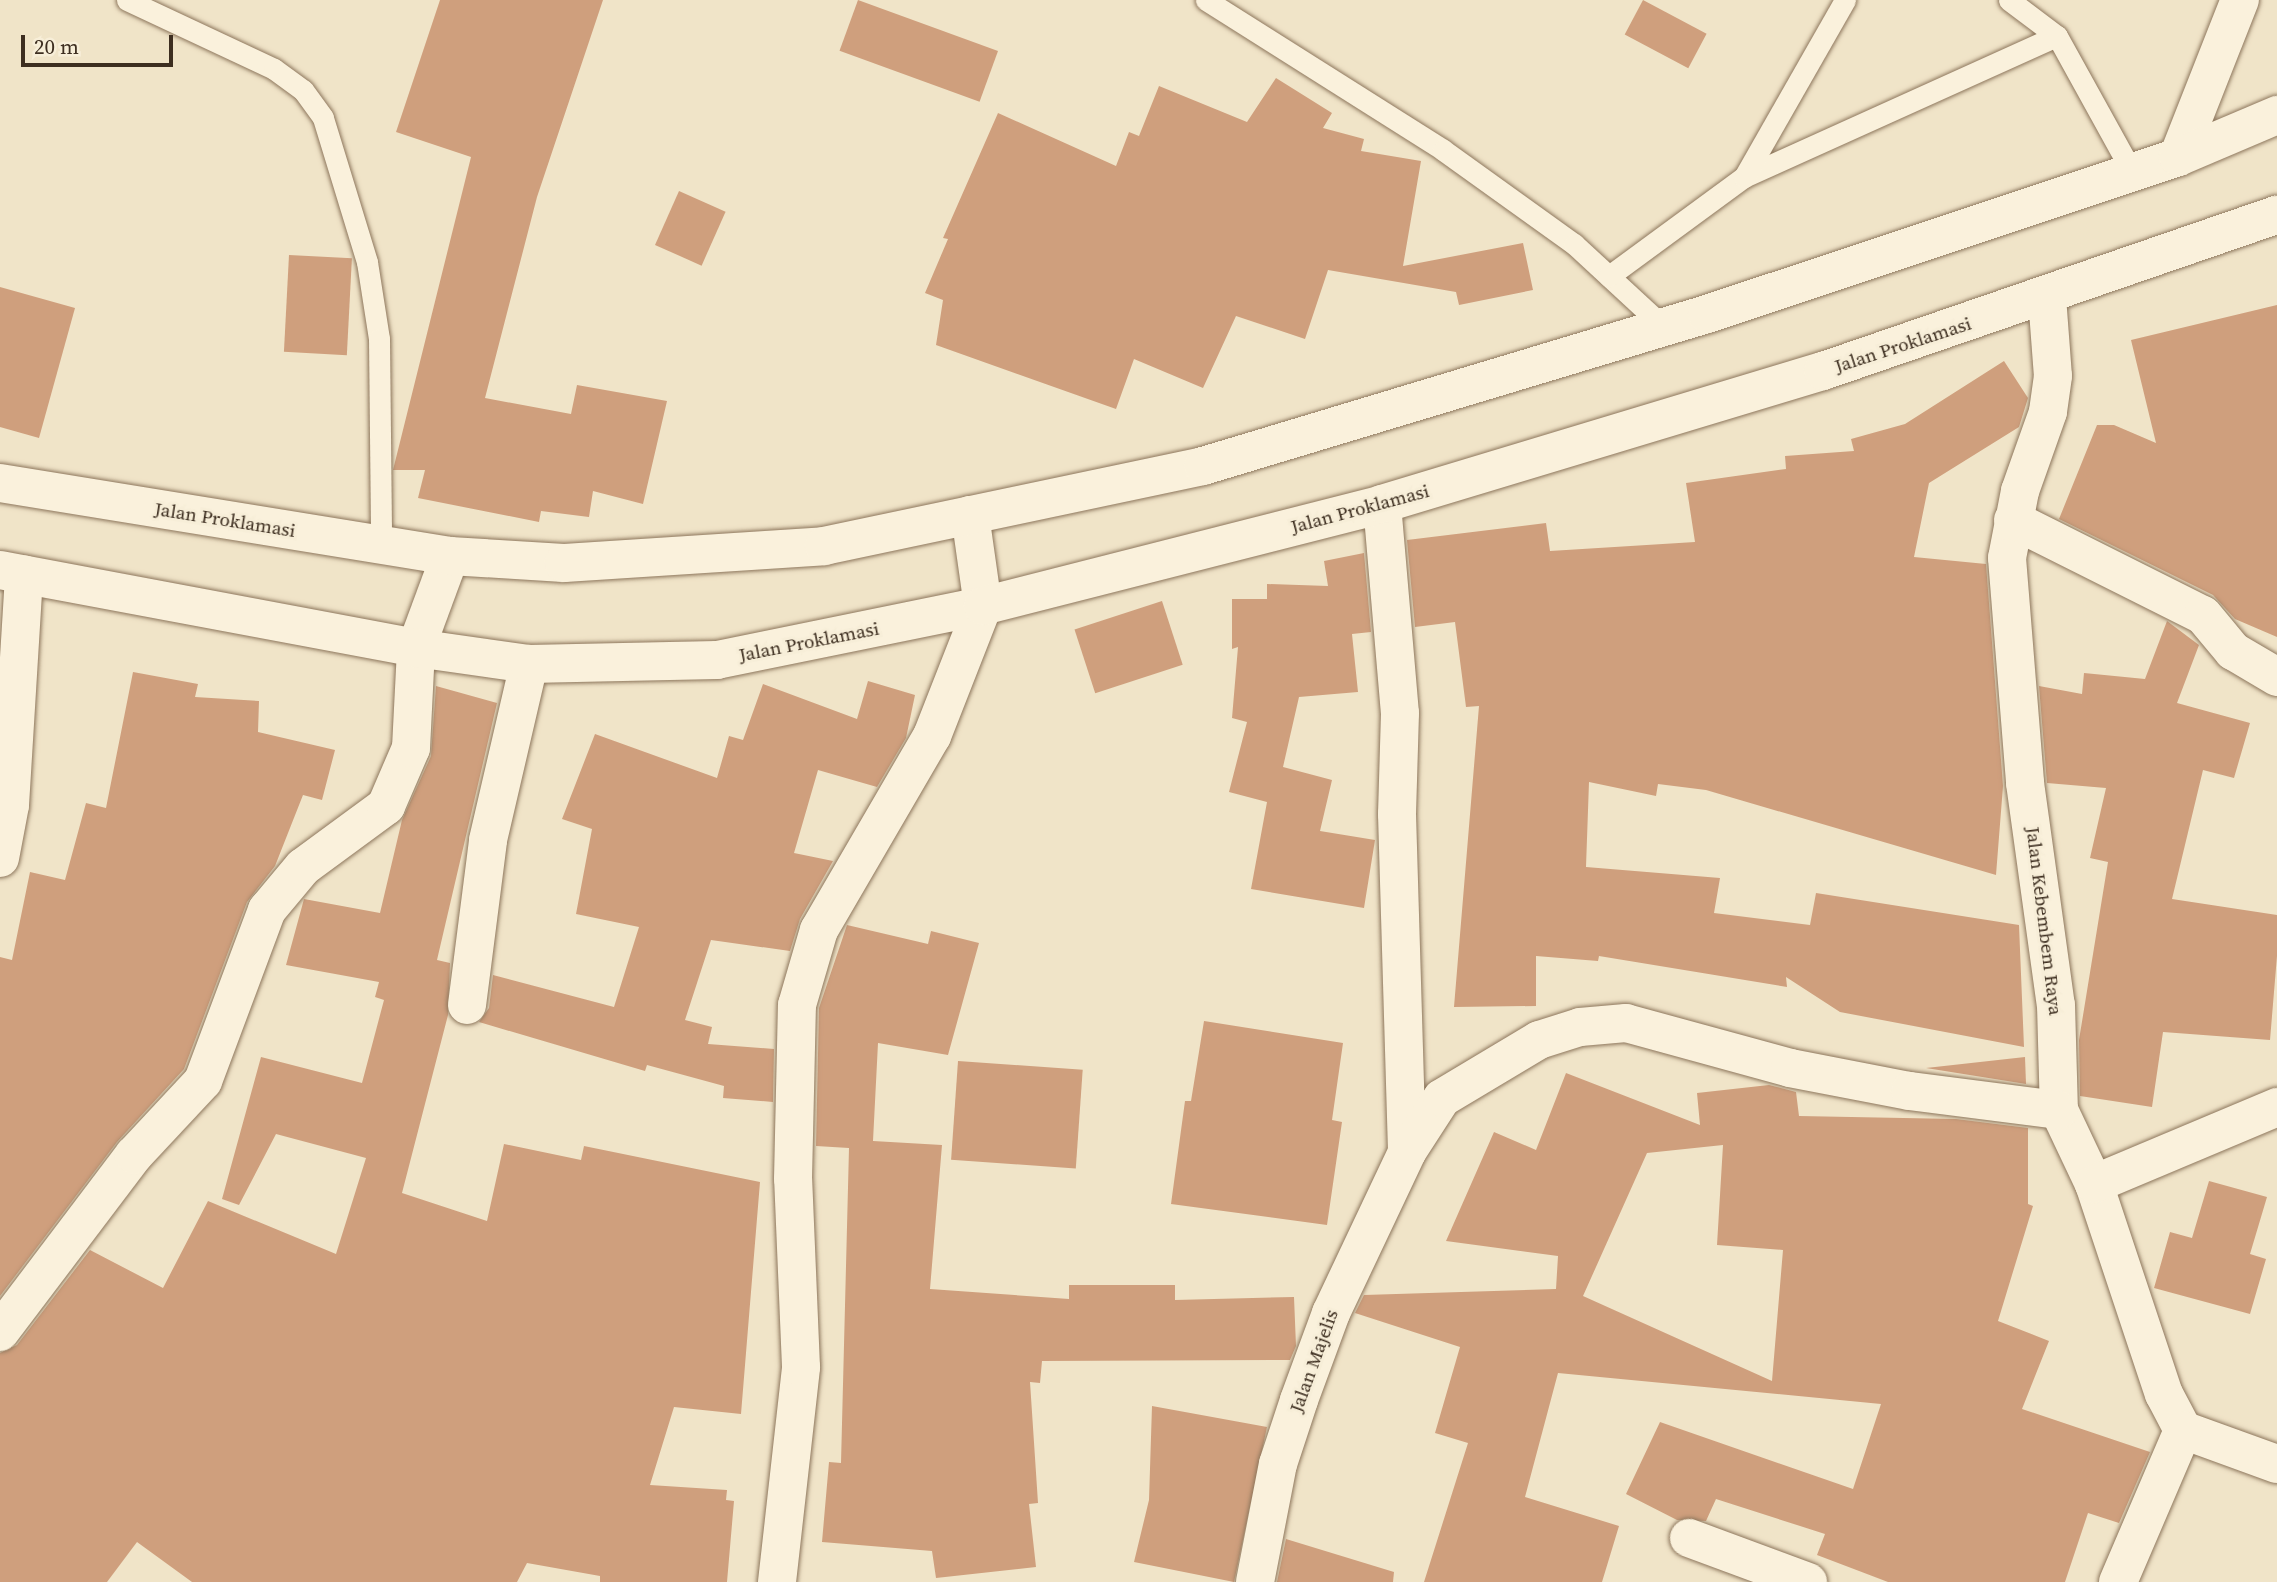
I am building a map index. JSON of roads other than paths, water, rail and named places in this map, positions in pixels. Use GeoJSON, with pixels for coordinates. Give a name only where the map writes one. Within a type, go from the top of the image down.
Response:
{"type":"FeatureCollection","features":[{"type":"Feature","properties":{"kind":"street"},"geometry":{"type":"LineString","coordinates":[[2178,157],[2240,0]]}},
{"type":"Feature","properties":{"kind":"street","name":"Jalan Proklamasi"},"geometry":{"type":"LineString","coordinates":[[0,483],[450,556],[564,564],[824,546],[1203,466],[1663,326],[2131,170],[2178,157],[2277,115]]}},
{"type":"Feature","properties":{"kind":"street","name":"Jalan Proklamasi"},"geometry":{"type":"LineString","coordinates":[[12,572],[416,649],[529,664],[718,660],[983,606],[1382,504],[1637,430],[2047,297],[2277,215]]}},
{"type":"Feature","properties":{"kind":"street","name":"Jalan Kebembem Raya"},"geometry":{"type":"LineString","coordinates":[[2047,297],[2053,376],[2048,412],[2013,520],[2007,558],[2025,783],[2056,1006],[2059,1110],[2094,1184],[2164,1394],[2183,1430]]}},
{"type":"Feature","properties":{"kind":"street"},"geometry":{"type":"LineString","coordinates":[[1382,504],[1400,713],[1407,1152]]}},
{"type":"Feature","properties":{"kind":"street"},"geometry":{"type":"LineString","coordinates":[[777,1582],[801,1367],[793,1179],[797,1006],[818,930],[932,736],[983,606],[970,515]]}},
{"type":"Feature","properties":{"kind":"street"},"geometry":{"type":"LineString","coordinates":[[2013,520],[2203,615],[2233,651],[2277,677]]}},
{"type":"Feature","properties":{"kind":"street"},"geometry":{"type":"LineString","coordinates":[[0,1332],[134,1155],[203,1081],[267,910],[303,867],[386,806],[411,748],[416,649],[450,556]]}},
{"type":"Feature","properties":{"kind":"street"},"geometry":{"type":"LineString","coordinates":[[0,858],[10,805],[12,572]]}},
{"type":"Feature","properties":{"kind":"street"},"geometry":{"type":"LineString","coordinates":[[467,1006],[488,841],[529,664]]}},
{"type":"Feature","properties":{"kind":"street","name":"Jalan Majelis"},"geometry":{"type":"LineString","coordinates":[[1255,1582],[1278,1464],[1299,1399],[1331,1313],[1407,1152],[1442,1098],[1539,1040],[1580,1027],[1615,1024],[1910,1091],[2059,1110]]}},
{"type":"Feature","properties":{"kind":"street"},"geometry":{"type":"LineString","coordinates":[[2094,1184],[2277,1107]]}},
{"type":"Feature","properties":{"kind":"street"},"geometry":{"type":"LineString","coordinates":[[2118,1582],[2183,1430],[2277,1464]]}},
{"type":"Feature","properties":{"kind":"street"},"geometry":{"type":"LineString","coordinates":[[1689,1538],[1808,1582]]}},
{"type":"Feature","properties":{"kind":"lane"},"geometry":{"type":"LineString","coordinates":[[127,0],[274,69],[303,90],[323,118],[367,262],[379,340],[380,544]]}},
{"type":"Feature","properties":{"kind":"lane"},"geometry":{"type":"LineString","coordinates":[[1206,0],[1443,150],[1574,244],[1663,326]]}},
{"type":"Feature","properties":{"kind":"lane"},"geometry":{"type":"LineString","coordinates":[[1744,177],[1845,0]]}},
{"type":"Feature","properties":{"kind":"lane"},"geometry":{"type":"LineString","coordinates":[[2009,0],[2057,36],[2131,170]]}},
{"type":"Feature","properties":{"kind":"lane"},"geometry":{"type":"LineString","coordinates":[[1609,275],[1744,177],[2057,36]]}}]}
